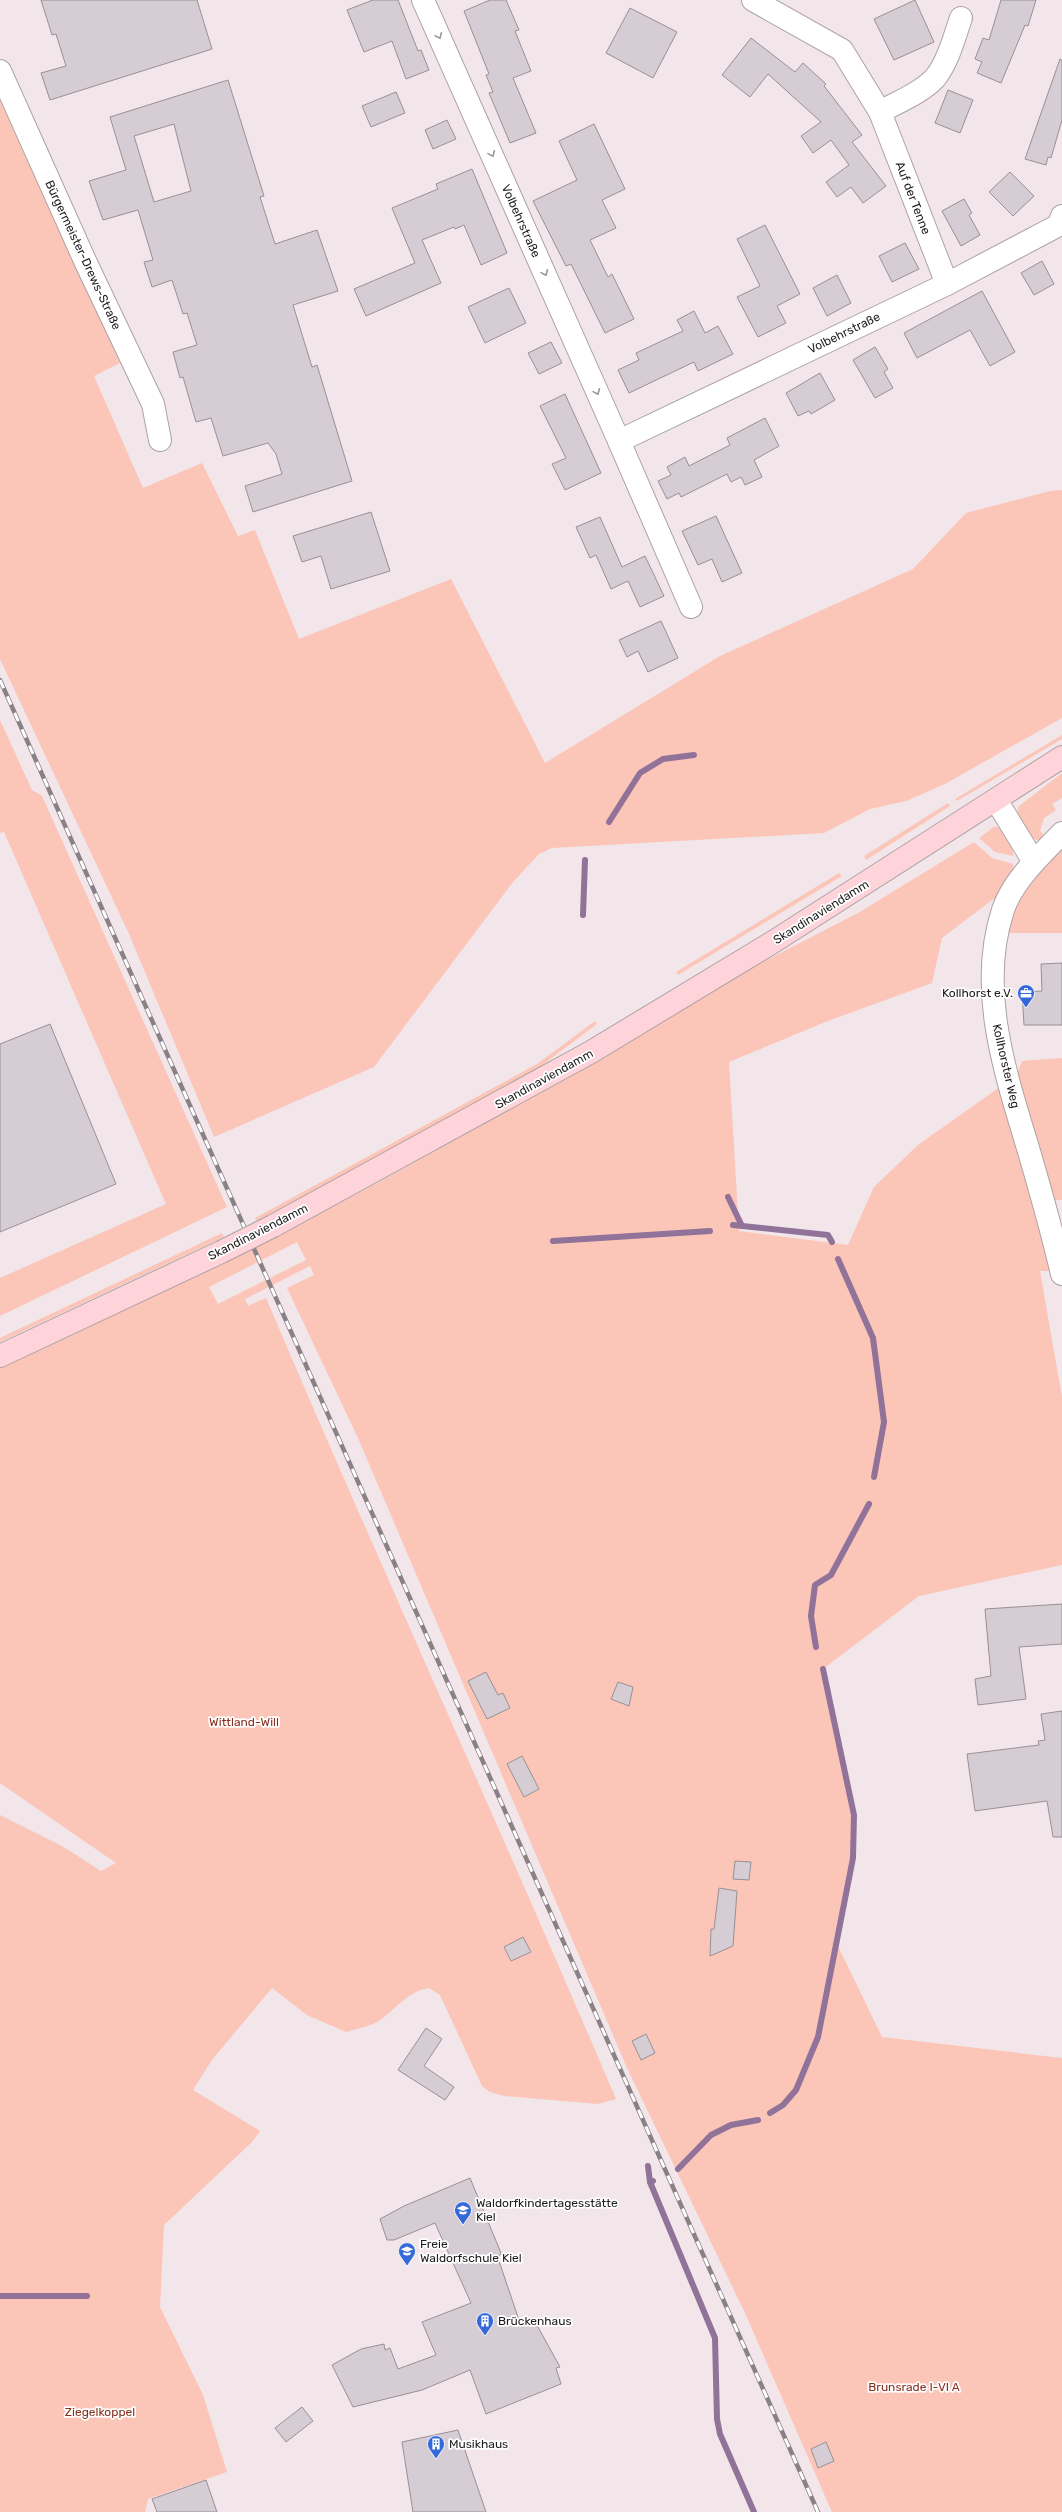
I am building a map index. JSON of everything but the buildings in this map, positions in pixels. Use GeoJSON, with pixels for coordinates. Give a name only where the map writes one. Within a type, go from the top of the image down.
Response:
{"type":"FeatureCollection","features":[{"type":"Feature","properties":{"kind":"main road","name":"Skandinaviendamm"},"geometry":{"type":"LineString","coordinates":[[0,1356],[273,1226],[591,1052],[767,946],[1062,757]]}},
{"type":"Feature","properties":{"kind":"street","name":"Volbehrstraße"},"geometry":{"type":"LineString","coordinates":[[423,0],[691,607]]}},
{"type":"Feature","properties":{"kind":"street","name":"Auf der Tenne"},"geometry":{"type":"LineString","coordinates":[[753,0],[842,50],[880,112],[946,284]]}},
{"type":"Feature","properties":{"kind":"street"},"geometry":{"type":"LineString","coordinates":[[880,112],[920,90],[935,78],[946,59],[961,18]]}},
{"type":"Feature","properties":{"kind":"street","name":"Bürgermeister-Drews-Straße"},"geometry":{"type":"LineString","coordinates":[[0,70],[86,263],[153,404],[160,440]]}},
{"type":"Feature","properties":{"kind":"street","name":"Volbehrstraße"},"geometry":{"type":"LineString","coordinates":[[619,441],[946,284],[1059,225],[1062,216]]}},
{"type":"Feature","properties":{"kind":"street"},"geometry":{"type":"LineString","coordinates":[[996,800],[1034,862]]}},
{"type":"Feature","properties":{"kind":"street","name":"Kollhorster Weg"},"geometry":{"type":"LineString","coordinates":[[1062,833],[1034,862],[1003,909],[994,959],[995,1015],[1010,1089],[1062,1274]]}},
{"type":"Feature","properties":{"kind":"green space"},"geometry":{"type":"Polygon","coordinates":[[[0,94],[120,363],[94,376],[143,488],[202,463],[238,536],[255,530],[299,639],[451,579],[545,763],[720,656],[913,569],[966,513],[1050,491],[1062,490],[1062,718],[945,784],[906,801],[870,809],[824,833],[552,848],[539,854],[513,882],[374,1067],[214,1137],[129,934],[0,659],[0,94]]]}},
{"type":"Feature","properties":{"kind":"green space"},"geometry":{"type":"Polygon","coordinates":[[[0,720],[32,790],[42,796],[227,1207],[0,1316],[0,1278],[166,1204],[4,832],[0,833],[0,720]]]}},
{"type":"Feature","properties":{"kind":"green space"},"geometry":{"type":"Polygon","coordinates":[[[1062,735],[1062,739],[957,801],[955,799],[1062,735]]]}},
{"type":"Feature","properties":{"kind":"green space"},"geometry":{"type":"Polygon","coordinates":[[[1062,773],[1062,798],[1052,804],[1056,810],[1044,818],[1040,831],[1044,835],[1039,841],[1030,837],[1017,813],[1019,806],[1062,773]]]}},
{"type":"Feature","properties":{"kind":"green space"},"geometry":{"type":"Polygon","coordinates":[[[948,803],[950,806],[866,860],[864,856],[948,803]]]}},
{"type":"Feature","properties":{"kind":"green space"},"geometry":{"type":"Polygon","coordinates":[[[995,826],[1003,831],[1008,838],[1012,847],[1013,856],[995,852],[979,838],[995,826]]]}},
{"type":"Feature","properties":{"kind":"green space"},"geometry":{"type":"Polygon","coordinates":[[[974,842],[992,858],[1013,864],[1012,878],[1008,888],[942,938],[932,983],[828,1021],[729,1062],[739,1231],[848,1245],[874,1187],[918,1145],[1004,1084],[1051,1271],[1040,1271],[1062,1397],[1062,1565],[919,1596],[823,1669],[854,1815],[853,1858],[837,1944],[882,2037],[1062,2058],[1062,2512],[832,2512],[745,2313],[627,2068],[358,1438],[287,1288],[314,1275],[310,1266],[245,1299],[248,1306],[266,1298],[616,2099],[598,2104],[504,2096],[490,2092],[482,2086],[440,1995],[429,1988],[414,1993],[377,2022],[366,2027],[346,2032],[307,2015],[272,1988],[212,2060],[193,2090],[260,2131],[252,2142],[164,2225],[160,2307],[203,2395],[227,2472],[148,2499],[145,2512],[0,2512],[0,1815],[62,1846],[101,1871],[116,1863],[0,1783],[0,1368],[225,1261],[361,1192],[547,1089],[759,964],[858,913],[974,842]],[[297,1242],[209,1287],[218,1304],[306,1260],[297,1242]]]}},
{"type":"Feature","properties":{"kind":"green space"},"geometry":{"type":"Polygon","coordinates":[[[1062,846],[1062,933],[1008,933],[1009,917],[1019,898],[1062,846]]]}},
{"type":"Feature","properties":{"kind":"green space"},"geometry":{"type":"Polygon","coordinates":[[[839,873],[842,876],[678,975],[676,972],[839,873]]]}},
{"type":"Feature","properties":{"kind":"green space"},"geometry":{"type":"Polygon","coordinates":[[[595,1021],[597,1024],[540,1067],[398,1146],[257,1221],[255,1218],[537,1064],[595,1021]]]}},
{"type":"Feature","properties":{"kind":"green space"},"geometry":{"type":"Polygon","coordinates":[[[1062,1058],[1062,1200],[1052,1200],[1017,1074],[1022,1061],[1062,1058]]]}},
{"type":"Feature","properties":{"kind":"green space"},"geometry":{"type":"Polygon","coordinates":[[[222,1233],[224,1237],[0,1342],[0,1338],[222,1233]]]}},
{"type":"Feature","properties":{"kind":"waterway"},"geometry":{"type":"LineString","coordinates":[[609,822],[640,773],[663,759],[694,755]]}},
{"type":"Feature","properties":{"kind":"waterway"},"geometry":{"type":"LineString","coordinates":[[583,915],[585,860]]}},
{"type":"Feature","properties":{"kind":"waterway"},"geometry":{"type":"LineString","coordinates":[[728,1197],[742,1226]]}},
{"type":"Feature","properties":{"kind":"waterway"},"geometry":{"type":"LineString","coordinates":[[733,1225],[828,1235],[832,1242]]}},
{"type":"Feature","properties":{"kind":"waterway"},"geometry":{"type":"LineString","coordinates":[[553,1241],[710,1231]]}},
{"type":"Feature","properties":{"kind":"waterway"},"geometry":{"type":"LineString","coordinates":[[838,1259],[873,1338],[884,1422],[874,1477]]}},
{"type":"Feature","properties":{"kind":"waterway"},"geometry":{"type":"LineString","coordinates":[[816,1647],[811,1616],[815,1585],[831,1575],[869,1504]]}},
{"type":"Feature","properties":{"kind":"waterway"},"geometry":{"type":"LineString","coordinates":[[770,2113],[783,2105],[796,2090],[818,2037],[853,1858],[854,1815],[823,1669]]}},
{"type":"Feature","properties":{"kind":"waterway"},"geometry":{"type":"LineString","coordinates":[[678,2169],[711,2135],[731,2125],[758,2120]]}},
{"type":"Feature","properties":{"kind":"waterway"},"geometry":{"type":"LineString","coordinates":[[648,2166],[650,2182]]}},
{"type":"Feature","properties":{"kind":"waterway"},"geometry":{"type":"LineString","coordinates":[[653,2181],[650,2182],[715,2338],[717,2419],[720,2434],[754,2512]]}},
{"type":"Feature","properties":{"kind":"waterway"},"geometry":{"type":"LineString","coordinates":[[0,2296],[87,2296]]}},
{"type":"Feature","properties":{"kind":"railway"},"geometry":{"type":"LineString","coordinates":[[0,680],[818,2512]]}},
{"type":"Feature","properties":{"kind":"place","name":"Kollhorst e.V."},"geometry":{"type":"Point","coordinates":[1026,1008]}},
{"type":"Feature","properties":{"kind":"place","name":"Waldorfkindertagesstätte Kiel"},"geometry":{"type":"Point","coordinates":[463,2225]}},
{"type":"Feature","properties":{"kind":"place","name":"Freie Waldorfschule Kiel"},"geometry":{"type":"Point","coordinates":[407,2266]}},
{"type":"Feature","properties":{"kind":"place","name":"Brückenhaus"},"geometry":{"type":"Point","coordinates":[485,2336]}},
{"type":"Feature","properties":{"kind":"place","name":"Musikhaus"},"geometry":{"type":"Point","coordinates":[436,2459]}},
{"type":"Feature","properties":{"kind":"park label","name":"Wittland-Will"},"geometry":{"type":"Point","coordinates":[244,1722]}},
{"type":"Feature","properties":{"kind":"park label","name":"Brunsrade I-VI A"},"geometry":{"type":"Point","coordinates":[914,2387]}},
{"type":"Feature","properties":{"kind":"park label","name":"Ziegelkoppel"},"geometry":{"type":"Point","coordinates":[100,2412]}}]}
